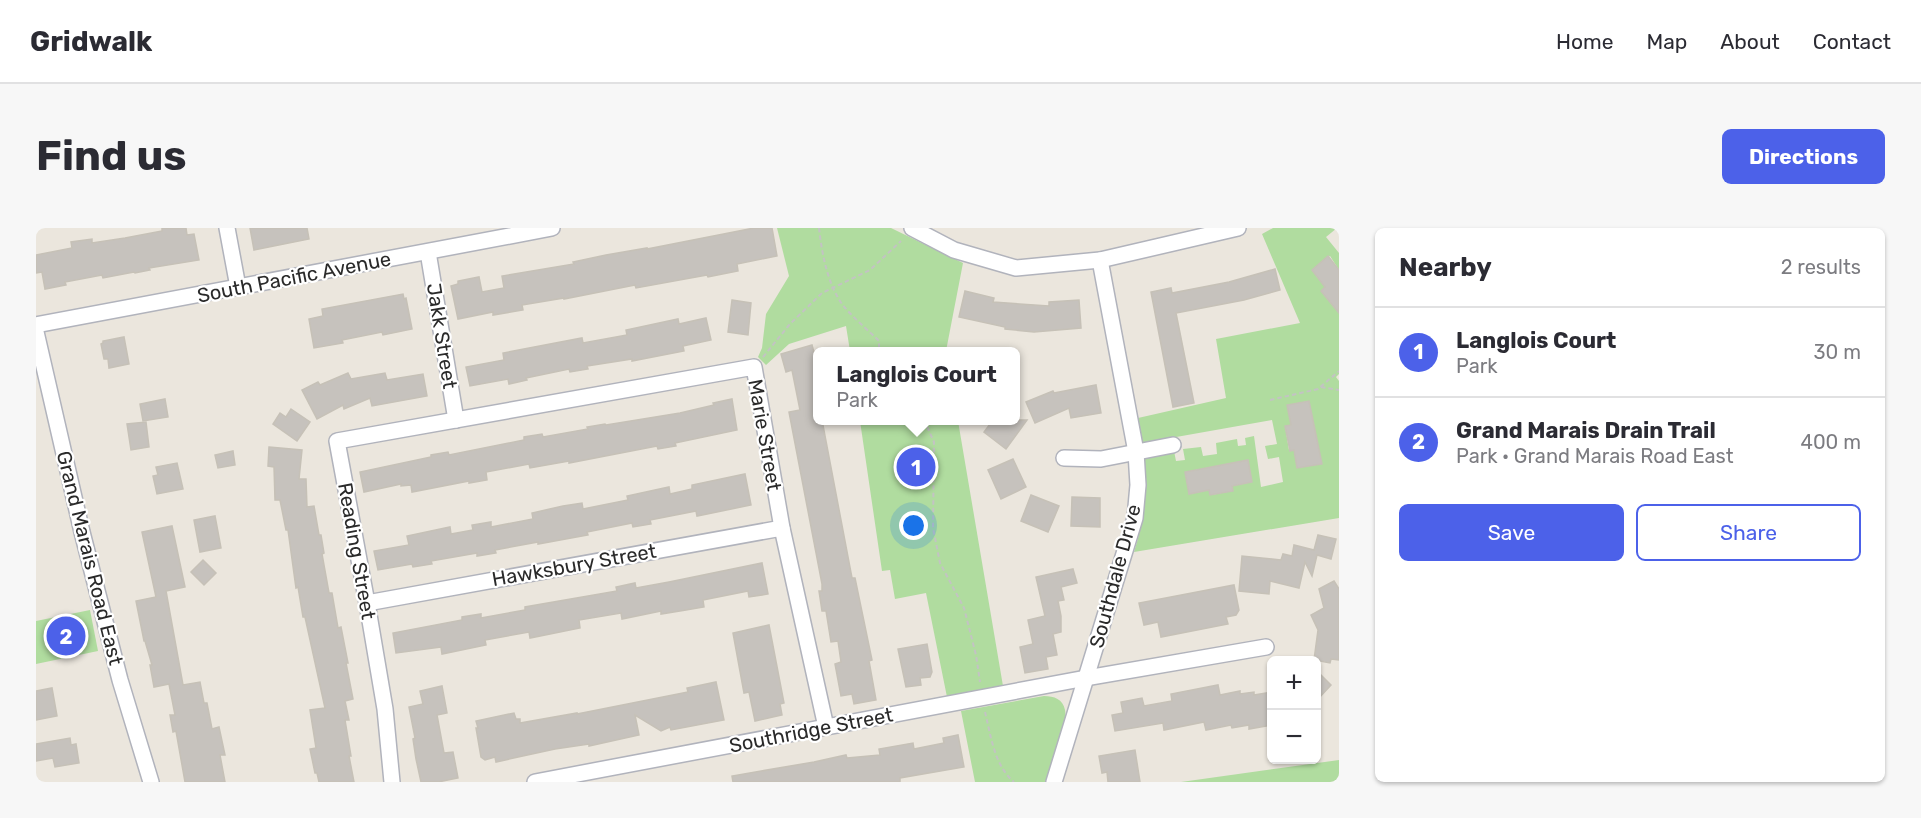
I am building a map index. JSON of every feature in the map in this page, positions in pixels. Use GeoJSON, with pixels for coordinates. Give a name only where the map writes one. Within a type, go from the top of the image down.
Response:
{"type":"FeatureCollection","features":[{"type":"Feature","properties":{"kind":"street"},"geometry":{"type":"LineString","coordinates":[[227,228],[238,287]]}},
{"type":"Feature","properties":{"kind":"street","name":"South Pacific Avenue"},"geometry":{"type":"LineString","coordinates":[[36,326],[552,228]]}},
{"type":"Feature","properties":{"kind":"street"},"geometry":{"type":"LineString","coordinates":[[912,228],[954,250],[1016,268],[1100,261],[1238,228]]}},
{"type":"Feature","properties":{"kind":"street","name":"Jakk Street"},"geometry":{"type":"LineString","coordinates":[[428,252],[456,420]]}},
{"type":"Feature","properties":{"kind":"street","name":"Southdale Drive"},"geometry":{"type":"LineString","coordinates":[[1054,782],[1135,518],[1138,485],[1136,452],[1100,261]]}},
{"type":"Feature","properties":{"kind":"street","name":"Grand Marais Road East"},"geometry":{"type":"LineString","coordinates":[[36,332],[87,555],[120,680],[152,782]]}},
{"type":"Feature","properties":{"kind":"street","name":"Marie Street"},"geometry":{"type":"LineString","coordinates":[[456,420],[754,368],[782,528],[826,727]]}},
{"type":"Feature","properties":{"kind":"street","name":"Reading Street"},"geometry":{"type":"LineString","coordinates":[[392,782],[384,709],[367,603],[337,441],[456,420]]}},
{"type":"Feature","properties":{"kind":"street"},"geometry":{"type":"LineString","coordinates":[[1064,458],[1101,459],[1173,445]]}},
{"type":"Feature","properties":{"kind":"street","name":"Hawksbury Street"},"geometry":{"type":"LineString","coordinates":[[367,603],[782,528]]}},
{"type":"Feature","properties":{"kind":"street","name":"Southridge Street"},"geometry":{"type":"LineString","coordinates":[[535,782],[1086,678],[1266,647]]}},
{"type":"Feature","properties":{"kind":"path"},"geometry":{"type":"LineString","coordinates":[[819,228],[826,271],[834,287],[843,304],[879,341],[879,347]]}},
{"type":"Feature","properties":{"kind":"path"},"geometry":{"type":"LineString","coordinates":[[761,360],[790,324],[822,293],[870,270],[901,240]]}},
{"type":"Feature","properties":{"kind":"path"},"geometry":{"type":"LineString","coordinates":[[1320,387],[1339,371]]}},
{"type":"Feature","properties":{"kind":"path"},"geometry":{"type":"LineString","coordinates":[[1270,400],[1320,387],[1339,390]]}},
{"type":"Feature","properties":{"kind":"path"},"geometry":{"type":"LineString","coordinates":[[926,425],[934,441],[933,528],[940,563],[964,608],[976,655],[981,690]]}},
{"type":"Feature","properties":{"kind":"path"},"geometry":{"type":"LineString","coordinates":[[984,707],[994,752],[1007,776],[1014,782]]}},
{"type":"Feature","properties":{"kind":"green space"},"geometry":{"type":"Polygon","coordinates":[[[777,228],[891,228],[963,263],[947,347],[849,347],[846,326],[789,344],[766,365],[758,357],[762,348],[766,314],[789,276],[777,228]]]}},
{"type":"Feature","properties":{"kind":"green space"},"geometry":{"type":"Polygon","coordinates":[[[1273,228],[1337,228],[1326,237],[1339,253],[1339,270],[1330,256],[1312,270],[1325,287],[1321,291],[1339,307],[1339,374],[1336,377],[1339,381],[1339,518],[1134,552],[1144,506],[1146,482],[1144,458],[1174,451],[1176,461],[1185,460],[1183,449],[1201,447],[1203,456],[1217,454],[1216,443],[1237,439],[1238,446],[1246,445],[1245,438],[1254,436],[1261,487],[1283,482],[1279,457],[1268,459],[1265,446],[1277,444],[1272,420],[1142,442],[1138,418],[1226,398],[1216,339],[1300,323],[1262,234],[1273,228]],[[1309,401],[1288,405],[1291,425],[1285,426],[1289,450],[1294,450],[1297,468],[1321,464],[1309,401]],[[1248,460],[1185,472],[1189,494],[1209,490],[1211,495],[1232,491],[1232,486],[1252,482],[1248,460]]]}},
{"type":"Feature","properties":{"kind":"green space"},"geometry":{"type":"Polygon","coordinates":[[[861,425],[959,425],[1003,686],[947,697],[926,593],[895,599],[890,570],[882,571],[861,425]]]}},
{"type":"Feature","properties":{"kind":"green space"},"geometry":{"type":"Polygon","coordinates":[[[90,610],[98,651],[36,664],[36,621],[90,610]]]}},
{"type":"Feature","properties":{"kind":"green space"},"geometry":{"type":"Polygon","coordinates":[[[1044,696],[1060,701],[1065,710],[1061,735],[1046,782],[975,782],[961,711],[1044,696]]]}},
{"type":"Feature","properties":{"kind":"green space"},"geometry":{"type":"Polygon","coordinates":[[[1339,760],[1339,782],[1181,782],[1321,764],[1339,760]]]}},
{"type":"Feature","properties":{"kind":"building"},"geometry":{"type":"Polygon","coordinates":[[[162,228],[186,228],[187,235],[194,234],[199,260],[103,278],[102,275],[65,282],[66,285],[45,289],[42,272],[36,273],[36,255],[72,248],[71,242],[92,239],[92,243],[125,238],[162,231],[162,228]]]}},
{"type":"Feature","properties":{"kind":"building"},"geometry":{"type":"Polygon","coordinates":[[[250,228],[307,228],[309,239],[254,250],[250,228]]]}},
{"type":"Feature","properties":{"kind":"building"},"geometry":{"type":"Polygon","coordinates":[[[754,228],[772,228],[777,256],[737,264],[738,271],[636,288],[635,285],[522,305],[523,310],[493,315],[493,312],[458,319],[451,286],[458,284],[458,281],[479,277],[482,292],[504,288],[502,276],[754,228]]]}},
{"type":"Feature","properties":{"kind":"building"},"geometry":{"type":"Polygon","coordinates":[[[1328,256],[1339,270],[1339,313],[1321,291],[1325,287],[1312,270],[1328,256]]]}},
{"type":"Feature","properties":{"kind":"building"},"geometry":{"type":"Polygon","coordinates":[[[1275,269],[1280,290],[1244,300],[1176,313],[1194,403],[1173,407],[1151,292],[1171,288],[1172,293],[1229,282],[1275,269]]]}},
{"type":"Feature","properties":{"kind":"building"},"geometry":{"type":"Polygon","coordinates":[[[965,291],[994,298],[993,302],[1049,306],[1049,302],[1079,300],[1081,328],[1034,332],[1005,329],[1005,327],[959,317],[965,291]]]}},
{"type":"Feature","properties":{"kind":"building"},"geometry":{"type":"Polygon","coordinates":[[[403,294],[404,299],[406,298],[412,329],[383,335],[382,332],[314,348],[309,319],[323,316],[322,309],[403,294]]]}},
{"type":"Feature","properties":{"kind":"building"},"geometry":{"type":"Polygon","coordinates":[[[732,300],[751,303],[748,335],[728,332],[732,300]]]}},
{"type":"Feature","properties":{"kind":"building"},"geometry":{"type":"Polygon","coordinates":[[[706,318],[711,340],[683,346],[684,351],[632,361],[632,359],[587,366],[588,369],[570,372],[569,369],[509,384],[508,379],[470,386],[466,367],[504,360],[503,353],[582,338],[583,343],[627,335],[626,330],[678,319],[679,324],[706,318]]]}},
{"type":"Feature","properties":{"kind":"building"},"geometry":{"type":"Polygon","coordinates":[[[124,337],[129,364],[109,368],[108,359],[104,359],[101,344],[103,341],[124,337]]]}},
{"type":"Feature","properties":{"kind":"building"},"geometry":{"type":"Polygon","coordinates":[[[812,345],[813,349],[813,425],[823,425],[852,578],[855,578],[872,660],[869,661],[876,700],[854,704],[852,694],[841,696],[835,664],[841,662],[838,641],[831,642],[826,611],[822,611],[819,591],[822,591],[822,584],[789,412],[800,410],[792,370],[786,372],[781,354],[812,345]]]}},
{"type":"Feature","properties":{"kind":"building"},"geometry":{"type":"Polygon","coordinates":[[[348,373],[351,379],[385,373],[387,380],[423,374],[427,396],[372,406],[370,398],[344,409],[343,405],[317,419],[302,390],[318,382],[320,385],[348,373]]]}},
{"type":"Feature","properties":{"kind":"building"},"geometry":{"type":"Polygon","coordinates":[[[1096,385],[1101,413],[1071,418],[1069,408],[1035,423],[1026,402],[1053,391],[1054,393],[1096,385]]]}},
{"type":"Feature","properties":{"kind":"building"},"geometry":{"type":"Polygon","coordinates":[[[165,399],[168,417],[143,421],[140,404],[165,399]]]}},
{"type":"Feature","properties":{"kind":"building"},"geometry":{"type":"Polygon","coordinates":[[[732,399],[737,430],[675,443],[676,446],[658,449],[657,446],[530,468],[529,464],[486,472],[487,480],[469,483],[469,481],[412,492],[411,485],[401,486],[401,484],[364,492],[360,472],[431,457],[431,455],[448,452],[449,455],[524,440],[524,437],[542,434],[543,437],[588,429],[587,427],[680,413],[732,399]]]}},
{"type":"Feature","properties":{"kind":"building"},"geometry":{"type":"Polygon","coordinates":[[[1309,401],[1322,464],[1297,468],[1294,450],[1290,451],[1285,426],[1291,425],[1287,405],[1309,401]]]}},
{"type":"Feature","properties":{"kind":"building"},"geometry":{"type":"Polygon","coordinates":[[[291,409],[310,422],[297,441],[273,424],[280,413],[286,417],[291,409]]]}},
{"type":"Feature","properties":{"kind":"building"},"geometry":{"type":"Polygon","coordinates":[[[1020,420],[1027,420],[1006,449],[984,432],[989,425],[1020,425],[1020,420]]]}},
{"type":"Feature","properties":{"kind":"building"},"geometry":{"type":"Polygon","coordinates":[[[146,422],[149,447],[131,450],[127,424],[146,422]]]}},
{"type":"Feature","properties":{"kind":"building"},"geometry":{"type":"Polygon","coordinates":[[[269,447],[302,450],[299,479],[306,479],[307,507],[314,506],[319,535],[321,535],[329,593],[332,593],[338,628],[341,627],[348,663],[346,663],[353,699],[345,701],[349,720],[345,720],[354,782],[319,782],[317,773],[315,773],[310,749],[316,748],[310,710],[325,708],[298,587],[296,588],[288,530],[286,530],[280,500],[275,500],[274,467],[268,466],[269,447]]]}},
{"type":"Feature","properties":{"kind":"building"},"geometry":{"type":"Polygon","coordinates":[[[233,451],[235,465],[218,468],[215,455],[233,451]]]}},
{"type":"Feature","properties":{"kind":"building"},"geometry":{"type":"Polygon","coordinates":[[[1013,459],[1026,487],[1001,499],[988,470],[1013,459]]]}},
{"type":"Feature","properties":{"kind":"building"},"geometry":{"type":"Polygon","coordinates":[[[1248,460],[1252,482],[1232,486],[1233,491],[1210,495],[1209,490],[1189,494],[1185,472],[1248,460]]]}},
{"type":"Feature","properties":{"kind":"building"},"geometry":{"type":"Polygon","coordinates":[[[177,463],[183,489],[157,494],[153,476],[158,475],[156,467],[177,463]]]}},
{"type":"Feature","properties":{"kind":"building"},"geometry":{"type":"Polygon","coordinates":[[[745,474],[751,505],[697,516],[696,511],[650,520],[651,524],[633,527],[632,523],[587,532],[588,535],[495,550],[496,553],[477,556],[477,553],[431,561],[432,564],[413,567],[412,564],[378,570],[374,551],[409,545],[407,536],[450,527],[451,534],[473,530],[472,525],[491,522],[491,527],[533,519],[532,513],[563,506],[582,503],[583,509],[628,500],[627,496],[669,487],[670,494],[692,489],[692,485],[745,474]]]}},
{"type":"Feature","properties":{"kind":"building"},"geometry":{"type":"Polygon","coordinates":[[[1031,495],[1059,506],[1048,532],[1021,521],[1031,495]]]}},
{"type":"Feature","properties":{"kind":"building"},"geometry":{"type":"Polygon","coordinates":[[[1072,497],[1100,498],[1100,527],[1071,526],[1072,497]]]}},
{"type":"Feature","properties":{"kind":"building"},"geometry":{"type":"Polygon","coordinates":[[[215,516],[221,548],[200,552],[194,520],[215,516]]]}},
{"type":"Feature","properties":{"kind":"building"},"geometry":{"type":"Polygon","coordinates":[[[172,526],[185,587],[166,591],[183,685],[200,682],[212,729],[219,727],[225,755],[220,755],[225,782],[185,782],[176,731],[173,732],[170,715],[175,715],[169,684],[154,687],[150,665],[152,665],[144,641],[136,601],[156,597],[142,532],[172,526]]]}},
{"type":"Feature","properties":{"kind":"building"},"geometry":{"type":"Polygon","coordinates":[[[1318,535],[1336,539],[1331,559],[1317,555],[1312,576],[1305,562],[1299,588],[1270,581],[1269,594],[1239,591],[1242,556],[1281,560],[1283,554],[1292,556],[1294,545],[1314,550],[1318,535]]]}},
{"type":"Feature","properties":{"kind":"building"},"geometry":{"type":"Polygon","coordinates":[[[203,560],[216,573],[204,585],[191,572],[203,560]]]}},
{"type":"Feature","properties":{"kind":"building"},"geometry":{"type":"Polygon","coordinates":[[[762,563],[768,594],[749,597],[748,591],[703,600],[704,607],[661,614],[661,611],[622,619],[621,613],[579,620],[580,628],[530,638],[529,632],[485,640],[486,645],[442,654],[441,647],[396,653],[393,633],[462,620],[462,617],[481,614],[481,618],[525,610],[525,607],[617,591],[616,587],[635,583],[636,588],[762,563]]]}},
{"type":"Feature","properties":{"kind":"building"},"geometry":{"type":"Polygon","coordinates":[[[1073,569],[1077,583],[1061,587],[1064,600],[1058,601],[1061,632],[1053,634],[1057,655],[1046,657],[1048,669],[1025,673],[1020,647],[1033,644],[1028,620],[1045,616],[1036,577],[1073,569]]]}},
{"type":"Feature","properties":{"kind":"building"},"geometry":{"type":"Polygon","coordinates":[[[1334,581],[1339,589],[1339,660],[1331,659],[1330,663],[1321,661],[1321,656],[1315,656],[1318,630],[1311,615],[1324,608],[1319,589],[1334,581]]]}},
{"type":"Feature","properties":{"kind":"building"},"geometry":{"type":"Polygon","coordinates":[[[1234,585],[1239,610],[1236,615],[1226,617],[1228,624],[1161,637],[1158,622],[1144,625],[1139,603],[1234,585]]]}},
{"type":"Feature","properties":{"kind":"building"},"geometry":{"type":"Polygon","coordinates":[[[769,625],[784,703],[780,704],[782,715],[755,721],[749,692],[744,693],[733,633],[769,625]]]}},
{"type":"Feature","properties":{"kind":"building"},"geometry":{"type":"Polygon","coordinates":[[[927,644],[932,672],[930,677],[920,678],[921,685],[906,687],[898,649],[927,644]]]}},
{"type":"Feature","properties":{"kind":"building"},"geometry":{"type":"Polygon","coordinates":[[[1321,675],[1331,685],[1321,696],[1321,675]]]}},
{"type":"Feature","properties":{"kind":"building"},"geometry":{"type":"Polygon","coordinates":[[[716,682],[724,720],[671,730],[670,727],[661,731],[635,715],[639,735],[589,746],[589,744],[555,749],[496,762],[495,757],[485,760],[481,757],[476,721],[514,713],[516,719],[520,719],[520,723],[577,714],[688,692],[687,688],[716,682]]]}},
{"type":"Feature","properties":{"kind":"building"},"geometry":{"type":"Polygon","coordinates":[[[1218,685],[1220,695],[1240,691],[1240,694],[1254,692],[1254,695],[1267,693],[1267,726],[1249,729],[1249,725],[1232,728],[1231,725],[1206,730],[1204,722],[1164,730],[1163,723],[1115,731],[1112,715],[1123,713],[1121,702],[1142,698],[1144,706],[1172,701],[1171,694],[1218,685]]]}},
{"type":"Feature","properties":{"kind":"building"},"geometry":{"type":"Polygon","coordinates":[[[442,686],[447,713],[437,715],[444,753],[453,752],[458,778],[438,782],[421,782],[409,707],[423,704],[420,691],[442,686]]]}},
{"type":"Feature","properties":{"kind":"building"},"geometry":{"type":"Polygon","coordinates":[[[52,688],[57,716],[36,720],[36,691],[52,688]]]}},
{"type":"Feature","properties":{"kind":"building"},"geometry":{"type":"Polygon","coordinates":[[[958,735],[964,767],[900,778],[900,782],[733,782],[732,776],[846,755],[847,758],[880,755],[879,749],[913,743],[914,749],[944,743],[943,738],[958,735]]]}},
{"type":"Feature","properties":{"kind":"building"},"geometry":{"type":"Polygon","coordinates":[[[70,738],[71,745],[76,744],[79,763],[55,767],[53,758],[36,761],[36,744],[70,738]]]}},
{"type":"Feature","properties":{"kind":"building"},"geometry":{"type":"Polygon","coordinates":[[[1135,750],[1140,782],[1108,782],[1107,772],[1102,773],[1099,756],[1135,750]]]}},
{"type":"Feature","properties":{"kind":"place","name":"Langlois Court"},"geometry":{"type":"Point","coordinates":[916,467]}},
{"type":"Feature","properties":{"kind":"place","name":"Grand Marais Drain Trail"},"geometry":{"type":"Point","coordinates":[66,636]}}]}
